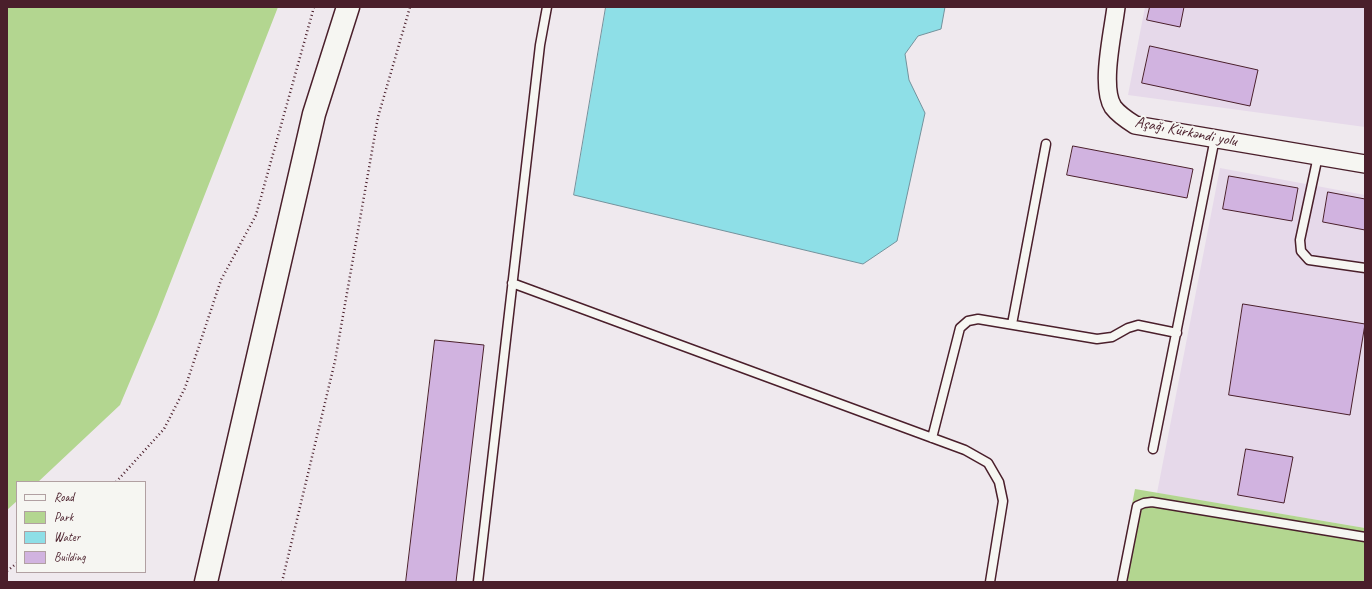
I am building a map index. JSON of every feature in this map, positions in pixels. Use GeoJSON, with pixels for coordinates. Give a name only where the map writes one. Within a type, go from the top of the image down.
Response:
{"type":"FeatureCollection","features":[{"type":"Feature","properties":{"kind":"main road"},"geometry":{"type":"LineString","coordinates":[[206,582],[314,114],[348,7]]}},
{"type":"Feature","properties":{"kind":"street","name":"Aşağı Kürkəndi yolu"},"geometry":{"type":"LineString","coordinates":[[1116,7],[1107,78],[1108,94],[1113,107],[1123,118],[1135,124],[1365,164]]}},
{"type":"Feature","properties":{"kind":"lane"},"geometry":{"type":"LineString","coordinates":[[478,582],[540,45],[547,7]]}},
{"type":"Feature","properties":{"kind":"lane"},"geometry":{"type":"LineString","coordinates":[[1153,449],[1215,138]]}},
{"type":"Feature","properties":{"kind":"lane"},"geometry":{"type":"LineString","coordinates":[[1012,324],[1046,144]]}},
{"type":"Feature","properties":{"kind":"lane"},"geometry":{"type":"LineString","coordinates":[[1318,156],[1300,240],[1301,252],[1309,260],[1365,268]]}},
{"type":"Feature","properties":{"kind":"lane"},"geometry":{"type":"LineString","coordinates":[[512,283],[965,450],[988,463],[999,482],[1002,501],[990,582]]}},
{"type":"Feature","properties":{"kind":"lane"},"geometry":{"type":"LineString","coordinates":[[932,438],[960,328],[968,321],[978,318],[1097,339],[1112,337],[1128,328],[1138,325],[1177,333]]}},
{"type":"Feature","properties":{"kind":"lane"},"geometry":{"type":"LineString","coordinates":[[1122,582],[1137,506],[1144,503],[1152,502],[1365,537]]}},
{"type":"Feature","properties":{"kind":"path"},"geometry":{"type":"LineString","coordinates":[[117,481],[164,429],[185,388],[221,280],[256,215],[314,7]]}},
{"type":"Feature","properties":{"kind":"path"},"geometry":{"type":"LineString","coordinates":[[282,582],[335,361],[378,117],[410,7]]}},
{"type":"Feature","properties":{"kind":"path"},"geometry":{"type":"LineString","coordinates":[[7,571],[16,564]]}},
{"type":"Feature","properties":{"kind":"shaded area"},"geometry":{"type":"Polygon","coordinates":[[[1145,7],[1365,7],[1365,127],[1128,95],[1145,7]]]}},
{"type":"Feature","properties":{"kind":"shaded area"},"geometry":{"type":"Polygon","coordinates":[[[1220,168],[1365,195],[1365,528],[1157,493],[1220,168]]]}},
{"type":"Feature","properties":{"kind":"green space"},"geometry":{"type":"Polygon","coordinates":[[[7,7],[278,7],[157,317],[120,405],[39,481],[16,481],[16,502],[7,510],[7,7]]]}},
{"type":"Feature","properties":{"kind":"green space"},"geometry":{"type":"Polygon","coordinates":[[[1135,489],[1365,528],[1365,582],[1117,582],[1135,489]]]}},
{"type":"Feature","properties":{"kind":"water"},"geometry":{"type":"Polygon","coordinates":[[[606,7],[945,7],[941,29],[918,36],[905,54],[909,80],[925,113],[897,241],[863,264],[574,195],[606,7]]]}},
{"type":"Feature","properties":{"kind":"building"},"geometry":{"type":"Polygon","coordinates":[[[1150,7],[1184,7],[1180,27],[1147,20],[1150,7]]]}},
{"type":"Feature","properties":{"kind":"building"},"geometry":{"type":"Polygon","coordinates":[[[1150,46],[1258,70],[1250,106],[1142,83],[1150,46]]]}},
{"type":"Feature","properties":{"kind":"building"},"geometry":{"type":"Polygon","coordinates":[[[1073,146],[1193,169],[1187,198],[1067,175],[1073,146]]]}},
{"type":"Feature","properties":{"kind":"building"},"geometry":{"type":"Polygon","coordinates":[[[1229,176],[1298,188],[1292,221],[1223,209],[1229,176]]]}},
{"type":"Feature","properties":{"kind":"building"},"geometry":{"type":"Polygon","coordinates":[[[1328,192],[1365,199],[1365,230],[1323,222],[1328,192]]]}},
{"type":"Feature","properties":{"kind":"building"},"geometry":{"type":"Polygon","coordinates":[[[1243,304],[1365,324],[1350,415],[1229,395],[1243,304]]]}},
{"type":"Feature","properties":{"kind":"building"},"geometry":{"type":"Polygon","coordinates":[[[435,340],[484,345],[456,582],[406,582],[435,340]]]}},
{"type":"Feature","properties":{"kind":"building"},"geometry":{"type":"Polygon","coordinates":[[[1246,449],[1293,457],[1284,503],[1238,495],[1246,449]]]}}]}
